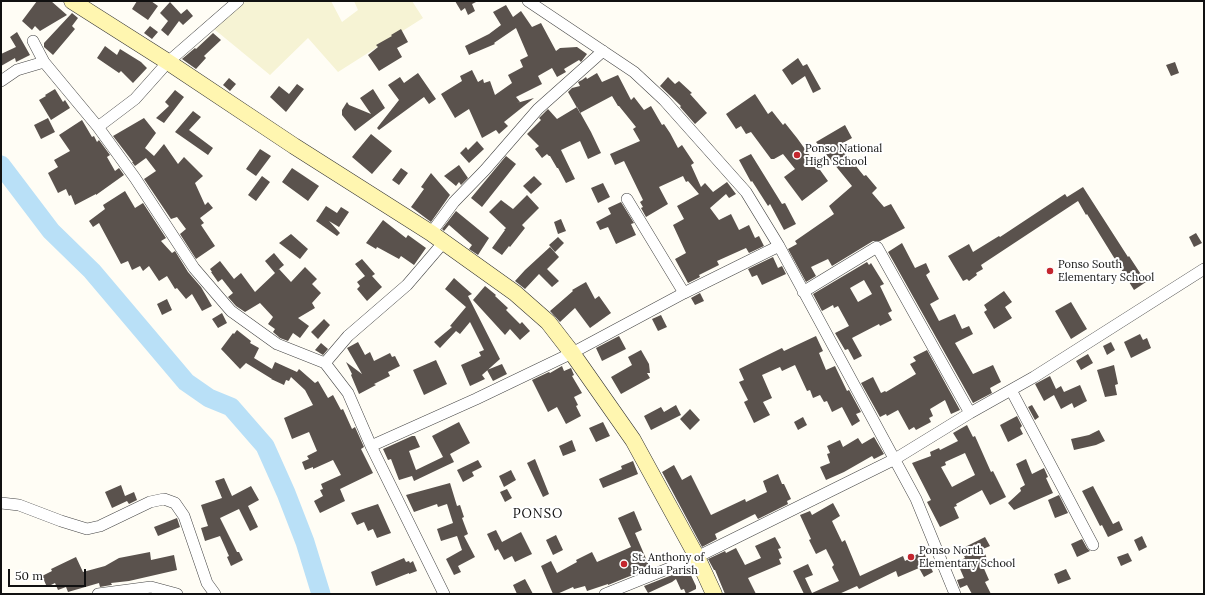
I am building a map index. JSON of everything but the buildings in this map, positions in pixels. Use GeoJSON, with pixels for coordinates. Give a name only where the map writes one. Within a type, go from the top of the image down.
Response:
{"type":"FeatureCollection","features":[{"type":"Feature","properties":{"kind":"main road"},"geometry":{"type":"LineString","coordinates":[[72,1],[168,62],[294,146],[431,233],[514,293],[548,322],[572,353],[633,440],[696,557],[714,594]]}},
{"type":"Feature","properties":{"kind":"street"},"geometry":{"type":"LineString","coordinates":[[98,127],[135,99],[168,62],[238,1]]}},
{"type":"Feature","properties":{"kind":"street"},"geometry":{"type":"LineString","coordinates":[[528,1],[634,72],[664,100],[746,192],[778,246],[916,499],[955,594]]}},
{"type":"Feature","properties":{"kind":"street"},"geometry":{"type":"LineString","coordinates":[[33,41],[44,62],[98,127],[135,178],[194,268],[231,311],[277,344],[325,363],[348,393],[444,594]]}},
{"type":"Feature","properties":{"kind":"street"},"geometry":{"type":"LineString","coordinates":[[431,233],[454,202],[485,170],[538,109],[603,50]]}},
{"type":"Feature","properties":{"kind":"street"},"geometry":{"type":"LineString","coordinates":[[1,81],[17,70],[44,62]]}},
{"type":"Feature","properties":{"kind":"street"},"geometry":{"type":"LineString","coordinates":[[627,199],[684,293]]}},
{"type":"Feature","properties":{"kind":"street"},"geometry":{"type":"LineString","coordinates":[[325,363],[348,336],[407,285],[443,243]]}},
{"type":"Feature","properties":{"kind":"street"},"geometry":{"type":"LineString","coordinates":[[372,446],[476,399],[572,353],[684,293],[778,246]]}},
{"type":"Feature","properties":{"kind":"street"},"geometry":{"type":"LineString","coordinates":[[803,292],[877,247],[970,413]]}},
{"type":"Feature","properties":{"kind":"street"},"geometry":{"type":"LineString","coordinates":[[605,594],[696,557],[895,459],[970,413],[1034,377],[1204,269]]}},
{"type":"Feature","properties":{"kind":"street"},"geometry":{"type":"LineString","coordinates":[[1011,390],[1093,545]]}},
{"type":"Feature","properties":{"kind":"street"},"geometry":{"type":"LineString","coordinates":[[1,503],[19,505],[87,530],[100,526],[150,502],[164,499],[175,502],[184,516],[207,583],[216,594]]}},
{"type":"Feature","properties":{"kind":"street"},"geometry":{"type":"LineString","coordinates":[[98,594],[151,587],[177,594]]}},
{"type":"Feature","properties":{"kind":"shaded area"},"geometry":{"type":"Polygon","coordinates":[[[246,1],[331,1],[342,22],[358,10],[354,1],[412,1],[423,18],[338,72],[308,38],[270,75],[214,29],[246,1]]]}},
{"type":"Feature","properties":{"kind":"waterway"},"geometry":{"type":"LineString","coordinates":[[1,165],[51,231],[92,271],[186,382],[209,398],[231,407],[265,446],[286,493],[305,542],[321,594]]}},
{"type":"Feature","properties":{"kind":"place","name":"Ponso National High School"},"geometry":{"type":"Point","coordinates":[797,155]}},
{"type":"Feature","properties":{"kind":"place","name":"Ponso South Elementary School"},"geometry":{"type":"Point","coordinates":[1050,271]}},
{"type":"Feature","properties":{"kind":"place","name":"Ponso North Elementary School"},"geometry":{"type":"Point","coordinates":[911,557]}},
{"type":"Feature","properties":{"kind":"place","name":"St. Anthony of Padua Parish"},"geometry":{"type":"Point","coordinates":[624,564]}},
{"type":"Feature","properties":{"kind":"district","name":"PONSO"},"geometry":{"type":"Point","coordinates":[538,514]}}]}
